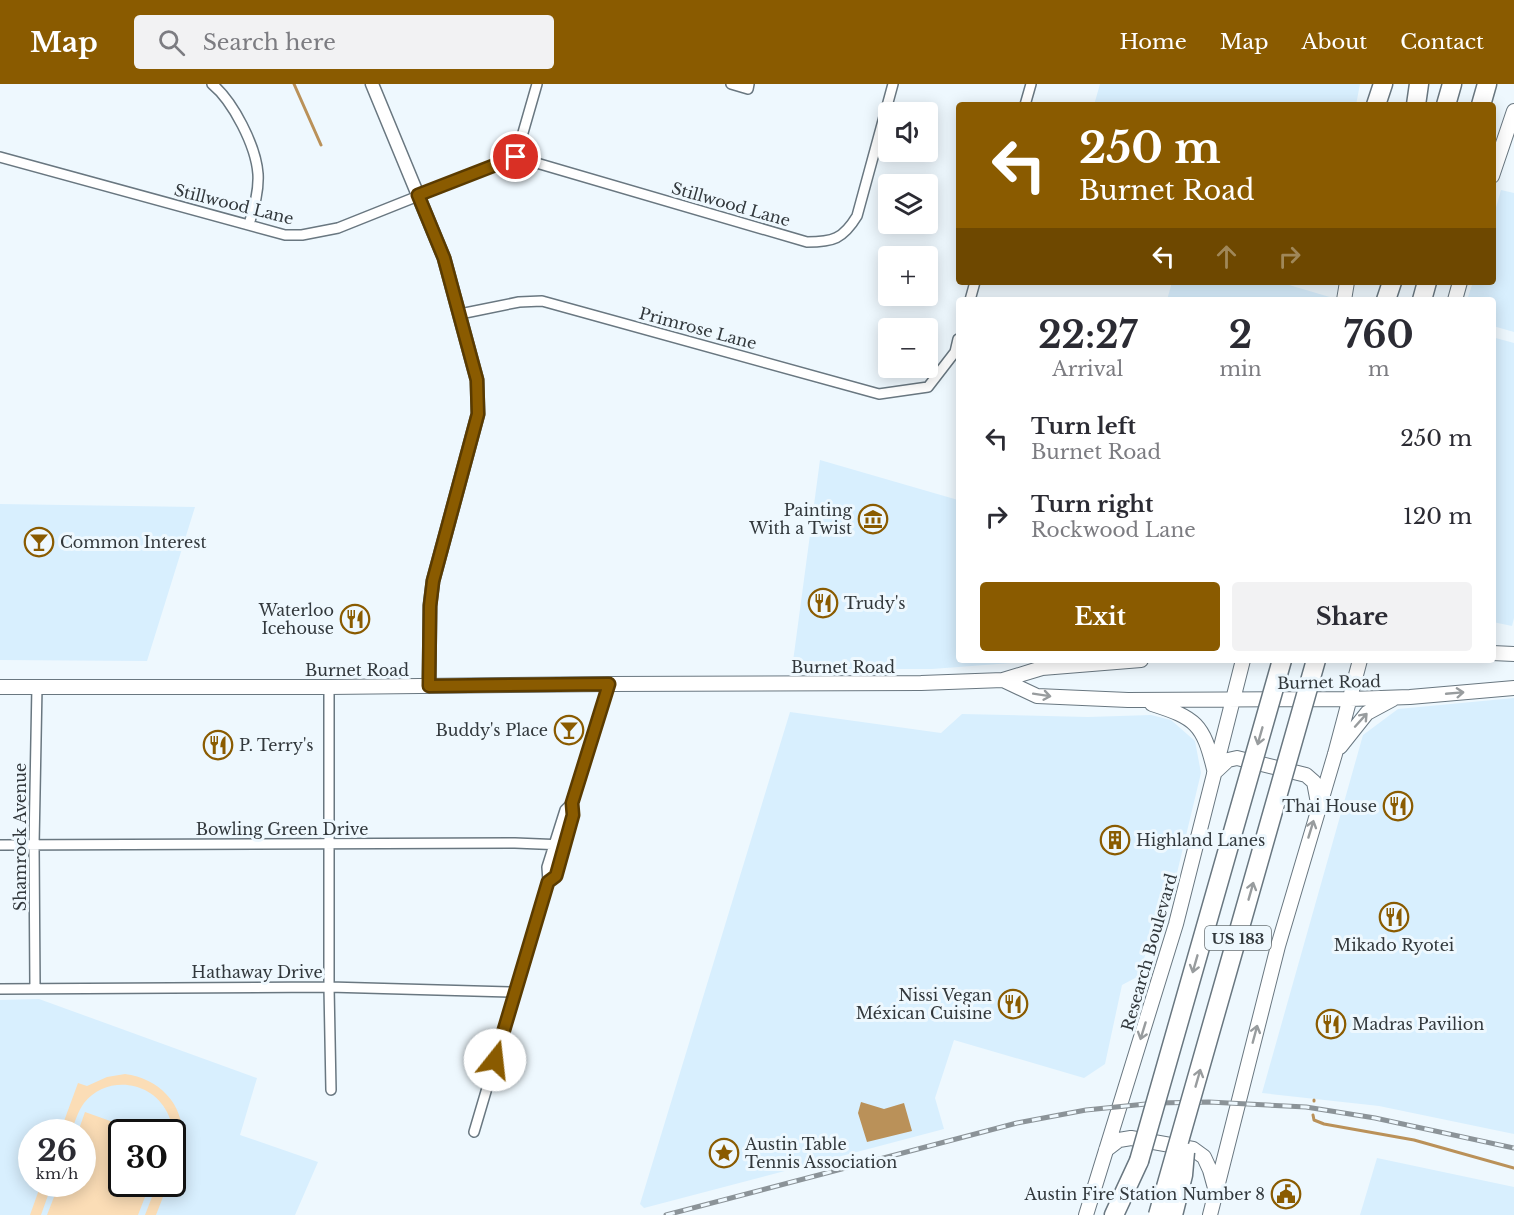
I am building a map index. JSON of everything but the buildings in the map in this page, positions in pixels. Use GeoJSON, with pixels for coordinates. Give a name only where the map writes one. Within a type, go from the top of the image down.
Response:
{"type":"FeatureCollection","features":[{"type":"Feature","properties":{"kind":"highway"},"geometry":{"type":"LineString","coordinates":[[1377,102],[1383,84]]}},
{"type":"Feature","properties":{"kind":"highway"},"geometry":{"type":"LineString","coordinates":[[1416,102],[1419,84]]}},
{"type":"Feature","properties":{"kind":"highway"},"geometry":{"type":"LineString","coordinates":[[1447,102],[1452,84]]}},
{"type":"Feature","properties":{"kind":"highway"},"geometry":{"type":"LineString","coordinates":[[1482,102],[1487,84]]}},
{"type":"Feature","properties":{"kind":"highway","name":"US 183"},"geometry":{"type":"LineString","coordinates":[[1127,1215],[1139,1161],[1281,663]]}},
{"type":"Feature","properties":{"kind":"highway","name":"US 183"},"geometry":{"type":"LineString","coordinates":[[1158,1215],[1315,663]]}},
{"type":"Feature","properties":{"kind":"highway"},"geometry":{"type":"LineString","coordinates":[[1173,1215],[1183,1174],[1189,1111]]}},
{"type":"Feature","properties":{"kind":"highway"},"geometry":{"type":"LineString","coordinates":[[1114,1215],[1139,1161]]}},
{"type":"Feature","properties":{"kind":"main road"},"geometry":{"type":"LineString","coordinates":[[1369,102],[1372,84]]}},
{"type":"Feature","properties":{"kind":"main road"},"geometry":{"type":"LineString","coordinates":[[1496,164],[1514,111]]}},
{"type":"Feature","properties":{"kind":"main road"},"geometry":{"type":"LineString","coordinates":[[1496,653],[1514,654]]}},
{"type":"Feature","properties":{"kind":"main road","name":"Burnet Road"},"geometry":{"type":"LineString","coordinates":[[0,687],[921,683],[1003,681],[1042,668],[1104,663]]}},
{"type":"Feature","properties":{"kind":"main road","name":"Research Boulevard"},"geometry":{"type":"LineString","coordinates":[[1086,1215],[1176,924],[1242,663]]}},
{"type":"Feature","properties":{"kind":"main road"},"geometry":{"type":"LineString","coordinates":[[1210,1215],[1278,946],[1335,754],[1358,663]]}},
{"type":"Feature","properties":{"kind":"main road","name":"Burnet Road"},"geometry":{"type":"LineString","coordinates":[[1003,681],[1036,696],[1139,700],[1350,699],[1514,688]]}},
{"type":"Feature","properties":{"kind":"main road"},"geometry":{"type":"LineString","coordinates":[[1335,754],[1367,714],[1397,697]]}},
{"type":"Feature","properties":{"kind":"main road"},"geometry":{"type":"LineString","coordinates":[[1139,700],[1178,712],[1197,725],[1209,748],[1214,773]]}},
{"type":"Feature","properties":{"kind":"main road"},"geometry":{"type":"LineString","coordinates":[[1214,773],[1228,760],[1237,758],[1306,775],[1314,782],[1319,805]]}},
{"type":"Feature","properties":{"kind":"main road"},"geometry":{"type":"LineString","coordinates":[[1106,1150],[1119,1140],[1131,1138],[1193,1149],[1204,1157],[1216,1193]]}},
{"type":"Feature","properties":{"kind":"street"},"geometry":{"type":"LineString","coordinates":[[212,84],[228,102],[243,127],[253,152],[258,174],[249,225]]}},
{"type":"Feature","properties":{"kind":"street"},"geometry":{"type":"LineString","coordinates":[[372,84],[444,258],[477,380],[478,414],[433,581],[430,606],[429,686]]}},
{"type":"Feature","properties":{"kind":"street"},"geometry":{"type":"LineString","coordinates":[[516,157],[537,84]]}},
{"type":"Feature","properties":{"kind":"street"},"geometry":{"type":"LineString","coordinates":[[730,84],[748,89],[749,84]]}},
{"type":"Feature","properties":{"kind":"street","name":"Stillwood Lane"},"geometry":{"type":"LineString","coordinates":[[0,157],[285,235],[309,234],[338,228],[516,157],[807,242],[822,242],[836,239],[847,231],[857,216],[893,84]]}},
{"type":"Feature","properties":{"kind":"street"},"geometry":{"type":"LineString","coordinates":[[1026,102],[1031,84]]}},
{"type":"Feature","properties":{"kind":"street","name":"Primrose Lane"},"geometry":{"type":"LineString","coordinates":[[460,314],[519,302],[542,301],[879,394],[928,387],[956,348]]}},
{"type":"Feature","properties":{"kind":"street"},"geometry":{"type":"LineString","coordinates":[[474,1132],[548,882],[547,867],[559,844],[565,810],[572,803],[609,684]]}},
{"type":"Feature","properties":{"kind":"street","name":"Shamrock Avenue"},"geometry":{"type":"LineString","coordinates":[[35,988],[34,844],[37,686]]}},
{"type":"Feature","properties":{"kind":"street"},"geometry":{"type":"LineString","coordinates":[[330,687],[331,1090]]}},
{"type":"Feature","properties":{"kind":"street","name":"Bowling Green Drive"},"geometry":{"type":"LineString","coordinates":[[0,845],[559,844]]}},
{"type":"Feature","properties":{"kind":"street","name":"Hathaway Drive"},"geometry":{"type":"LineString","coordinates":[[0,989],[329,987],[514,992]]}},
{"type":"Feature","properties":{"kind":"shaded area"},"geometry":{"type":"Polygon","coordinates":[[[1100,84],[1360,84],[1357,102],[1095,102],[1100,84]]]}},
{"type":"Feature","properties":{"kind":"shaded area"},"geometry":{"type":"Polygon","coordinates":[[[1501,190],[1514,193],[1514,332],[1496,327],[1496,297],[1468,297],[1472,285],[1496,285],[1496,208],[1501,190]]]}},
{"type":"Feature","properties":{"kind":"shaded area"},"geometry":{"type":"Polygon","coordinates":[[[1171,285],[1289,285],[1330,297],[1168,297],[1171,285]]]}},
{"type":"Feature","properties":{"kind":"shaded area"},"geometry":{"type":"Polygon","coordinates":[[[1496,338],[1514,343],[1514,618],[1512,626],[1496,623],[1496,338]]]}},
{"type":"Feature","properties":{"kind":"shaded area"},"geometry":{"type":"Polygon","coordinates":[[[820,460],[956,499],[956,663],[1011,663],[932,669],[792,669],[820,460]]]}},
{"type":"Feature","properties":{"kind":"shaded area"},"geometry":{"type":"Polygon","coordinates":[[[0,504],[195,507],[147,661],[0,660],[0,504]]]}},
{"type":"Feature","properties":{"kind":"shaded area"},"geometry":{"type":"Polygon","coordinates":[[[1514,698],[1514,1134],[1379,1106],[1262,1093],[1363,735],[1398,709],[1514,698]]]}},
{"type":"Feature","properties":{"kind":"shaded area"},"geometry":{"type":"Polygon","coordinates":[[[790,712],[941,733],[962,714],[1088,717],[1151,715],[1171,720],[1195,741],[1201,773],[1171,898],[1155,921],[1139,976],[1122,985],[1105,1064],[1084,1078],[954,1040],[935,1098],[944,1129],[644,1208],[640,1204],[790,712]]]}},
{"type":"Feature","properties":{"kind":"shaded area"},"geometry":{"type":"Polygon","coordinates":[[[39,999],[257,1078],[240,1135],[318,1162],[295,1215],[0,1215],[0,1000],[39,999]]]}},
{"type":"Feature","properties":{"kind":"shaded area"},"geometry":{"type":"Polygon","coordinates":[[[125,1074],[148,1081],[167,1095],[174,1104],[180,1119],[170,1119],[160,1101],[150,1093],[128,1085],[116,1085],[93,1094],[84,1103],[76,1119],[65,1119],[78,1083],[87,1086],[107,1077],[125,1074]]]}},
{"type":"Feature","properties":{"kind":"shaded area"},"geometry":{"type":"Polygon","coordinates":[[[861,1102],[884,1109],[904,1103],[912,1131],[867,1142],[858,1113],[861,1102]]]}},
{"type":"Feature","properties":{"kind":"shaded area"},"geometry":{"type":"Polygon","coordinates":[[[85,1112],[108,1120],[108,1197],[145,1197],[138,1215],[47,1215],[54,1197],[96,1197],[96,1119],[83,1119],[85,1112]]]}},
{"type":"Feature","properties":{"kind":"shaded area"},"geometry":{"type":"Polygon","coordinates":[[[1377,1158],[1514,1187],[1514,1215],[1360,1215],[1377,1158]]]}},
{"type":"Feature","properties":{"kind":"shaded area"},"geometry":{"type":"Polygon","coordinates":[[[36,1197],[47,1197],[41,1215],[30,1215],[36,1197]]]}},
{"type":"Feature","properties":{"kind":"shaded area"},"geometry":{"type":"Polygon","coordinates":[[[152,1197],[163,1197],[156,1215],[145,1215],[152,1197]]]}},
{"type":"Feature","properties":{"kind":"waterway"},"geometry":{"type":"LineString","coordinates":[[294,84],[321,145]]}},
{"type":"Feature","properties":{"kind":"waterway"},"geometry":{"type":"LineString","coordinates":[[1313,1115],[1314,1120],[1324,1124],[1414,1140],[1514,1168]]}},
{"type":"Feature","properties":{"kind":"railway"},"geometry":{"type":"LineString","coordinates":[[666,1215],[1017,1123],[1086,1110],[1156,1103],[1209,1102],[1306,1107],[1375,1118],[1514,1148]]}},
{"type":"Feature","properties":{"kind":"place","name":"Painting With a Twist"},"geometry":{"type":"Point","coordinates":[873,519]}},
{"type":"Feature","properties":{"kind":"place","name":"Common Interest"},"geometry":{"type":"Point","coordinates":[39,542]}},
{"type":"Feature","properties":{"kind":"place","name":"Trudy's"},"geometry":{"type":"Point","coordinates":[823,603]}},
{"type":"Feature","properties":{"kind":"place","name":"Waterloo Icehouse"},"geometry":{"type":"Point","coordinates":[355,619]}},
{"type":"Feature","properties":{"kind":"place","name":"Buddy's Place"},"geometry":{"type":"Point","coordinates":[569,730]}},
{"type":"Feature","properties":{"kind":"place","name":"P. Terry's"},"geometry":{"type":"Point","coordinates":[218,745]}},
{"type":"Feature","properties":{"kind":"place","name":"Thai House"},"geometry":{"type":"Point","coordinates":[1398,806]}},
{"type":"Feature","properties":{"kind":"place","name":"Highland Lanes"},"geometry":{"type":"Point","coordinates":[1115,840]}},
{"type":"Feature","properties":{"kind":"place","name":"Mikado Ryotei"},"geometry":{"type":"Point","coordinates":[1394,917]}},
{"type":"Feature","properties":{"kind":"place","name":"Nissi Vegan Méxican Cuisine"},"geometry":{"type":"Point","coordinates":[1013,1004]}},
{"type":"Feature","properties":{"kind":"place","name":"Madras Pavilion"},"geometry":{"type":"Point","coordinates":[1331,1024]}},
{"type":"Feature","properties":{"kind":"place","name":"Austin Table Tennis Association"},"geometry":{"type":"Point","coordinates":[724,1153]}},
{"type":"Feature","properties":{"kind":"place","name":"Austin Fire Station Number 8"},"geometry":{"type":"Point","coordinates":[1286,1194]}},
{"type":"Feature","properties":{"kind":"route"},"geometry":{"type":"LineString","coordinates":[[495,1060],[548,882],[556,876],[573,815],[572,803],[609,684],[429,686],[428,653],[433,581],[478,414],[477,380],[460,314],[444,258],[418,195],[516,157]]}}]}
